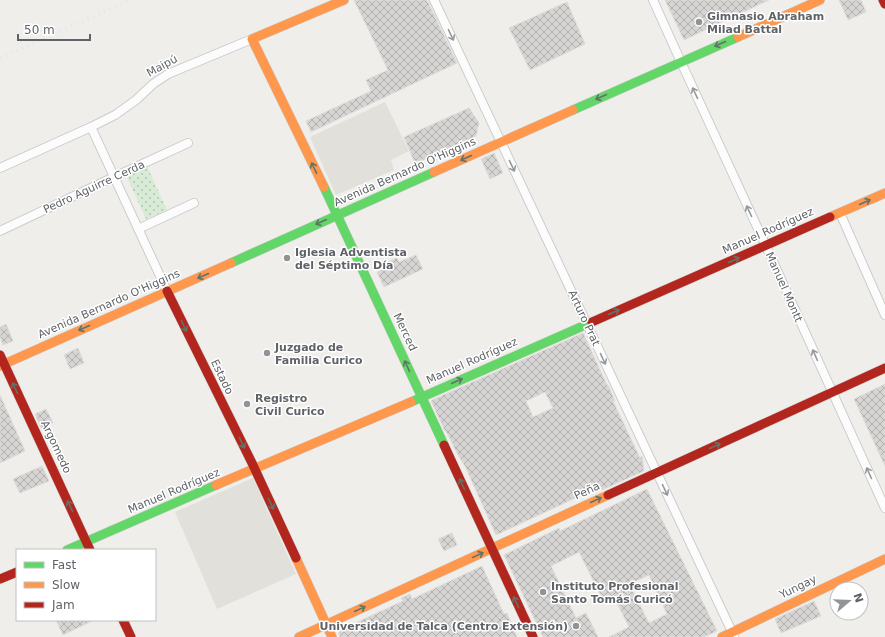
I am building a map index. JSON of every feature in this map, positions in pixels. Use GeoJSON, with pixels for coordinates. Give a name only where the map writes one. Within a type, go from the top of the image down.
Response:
{"type":"FeatureCollection","features":[{"type":"Feature","properties":{"kind":"street","name":"Maipú"},"geometry":{"type":"LineString","coordinates":[[0,168],[114,115],[126,108],[153,84],[168,74],[344,0]]}},
{"type":"Feature","properties":{"kind":"street","name":"Arturo Prat"},"geometry":{"type":"LineString","coordinates":[[434,0],[733,635]]}},
{"type":"Feature","properties":{"kind":"street","name":"Manuel Montt"},"geometry":{"type":"LineString","coordinates":[[653,0],[885,508]]}},
{"type":"Feature","properties":{"kind":"street","name":"Avenida Bernardo O'Higgins"},"geometry":{"type":"LineString","coordinates":[[2,365],[820,0]]}},
{"type":"Feature","properties":{"kind":"street"},"geometry":{"type":"LineString","coordinates":[[883,0],[885,4]]}},
{"type":"Feature","properties":{"kind":"street","name":"Merced"},"geometry":{"type":"LineString","coordinates":[[252,39],[337,215],[533,637]]}},
{"type":"Feature","properties":{"kind":"street","name":"Estado"},"geometry":{"type":"LineString","coordinates":[[91,127],[167,292],[254,469],[332,637]]}},
{"type":"Feature","properties":{"kind":"street","name":"Pedro Aguirre Cerda"},"geometry":{"type":"LineString","coordinates":[[0,231],[188,143]]}},
{"type":"Feature","properties":{"kind":"street","name":"Manuel Rodríguez"},"geometry":{"type":"LineString","coordinates":[[72,549],[88,546],[254,469],[885,193]]}},
{"type":"Feature","properties":{"kind":"street"},"geometry":{"type":"LineString","coordinates":[[138,229],[194,203]]}},
{"type":"Feature","properties":{"kind":"street"},"geometry":{"type":"LineString","coordinates":[[840,213],[885,316]]}},
{"type":"Feature","properties":{"kind":"street","name":"Argomedo"},"geometry":{"type":"LineString","coordinates":[[0,355],[2,365],[88,546]]}},
{"type":"Feature","properties":{"kind":"street","name":"Peña"},"geometry":{"type":"LineString","coordinates":[[299,637],[885,368]]}},
{"type":"Feature","properties":{"kind":"street","name":"Yungay"},"geometry":{"type":"LineString","coordinates":[[722,637],[733,635],[885,559]]}},
{"type":"Feature","properties":{"kind":"street"},"geometry":{"type":"LineString","coordinates":[[0,580],[16,572]]}},
{"type":"Feature","properties":{"kind":"street"},"geometry":{"type":"LineString","coordinates":[[123,621],[131,637]]}},
{"type":"Feature","properties":{"kind":"shaded area"},"geometry":{"type":"Polygon","coordinates":[[[385,102],[409,151],[391,160],[394,170],[336,195],[310,137],[385,102]]]}},
{"type":"Feature","properties":{"kind":"shaded area"},"geometry":{"type":"Polygon","coordinates":[[[253,478],[296,574],[217,609],[175,512],[253,478]]]}},
{"type":"Feature","properties":{"kind":"green space"},"geometry":{"type":"Polygon","coordinates":[[[146,164],[167,210],[146,219],[125,173],[146,164]]]}},
{"type":"Feature","properties":{"kind":"building"},"geometry":{"type":"Polygon","coordinates":[[[354,0],[427,0],[457,63],[311,132],[306,121],[371,91],[366,80],[388,70],[354,0]]]}},
{"type":"Feature","properties":{"kind":"building","name":"Gimnasio Abraham Milad Battal"},"geometry":{"type":"Polygon","coordinates":[[[665,0],[769,0],[684,40],[665,0]]]}},
{"type":"Feature","properties":{"kind":"building"},"geometry":{"type":"Polygon","coordinates":[[[839,0],[861,0],[866,12],[848,20],[839,0]]]}},
{"type":"Feature","properties":{"kind":"building"},"geometry":{"type":"Polygon","coordinates":[[[567,2],[585,44],[530,70],[509,28],[567,2]]]}},
{"type":"Feature","properties":{"kind":"building"},"geometry":{"type":"Polygon","coordinates":[[[469,108],[479,123],[476,136],[421,161],[414,161],[404,137],[469,108]]]}},
{"type":"Feature","properties":{"kind":"building"},"geometry":{"type":"Polygon","coordinates":[[[494,153],[503,173],[490,179],[481,159],[494,153]]]}},
{"type":"Feature","properties":{"kind":"building"},"geometry":{"type":"Polygon","coordinates":[[[416,255],[423,269],[384,287],[377,272],[387,267],[385,263],[397,258],[399,262],[416,255]]]}},
{"type":"Feature","properties":{"kind":"building"},"geometry":{"type":"Polygon","coordinates":[[[6,324],[13,341],[3,345],[0,337],[0,327],[6,324]]]}},
{"type":"Feature","properties":{"kind":"building"},"geometry":{"type":"Polygon","coordinates":[[[583,333],[640,458],[642,456],[644,471],[602,490],[601,486],[496,535],[465,466],[445,431],[431,401],[583,333]],[[545,392],[526,401],[533,417],[553,408],[545,392]]]}},
{"type":"Feature","properties":{"kind":"building"},"geometry":{"type":"Polygon","coordinates":[[[78,348],[84,363],[70,369],[64,355],[78,348]]]}},
{"type":"Feature","properties":{"kind":"building"},"geometry":{"type":"Polygon","coordinates":[[[885,384],[885,466],[854,399],[885,384]]]}},
{"type":"Feature","properties":{"kind":"building"},"geometry":{"type":"Polygon","coordinates":[[[0,395],[25,451],[0,463],[0,395]]]}},
{"type":"Feature","properties":{"kind":"building"},"geometry":{"type":"Polygon","coordinates":[[[46,409],[53,423],[41,428],[35,414],[46,409]]]}},
{"type":"Feature","properties":{"kind":"building"},"geometry":{"type":"Polygon","coordinates":[[[42,466],[49,481],[20,493],[13,479],[42,466]]]}},
{"type":"Feature","properties":{"kind":"building"},"geometry":{"type":"Polygon","coordinates":[[[647,489],[717,631],[704,637],[609,637],[629,627],[615,599],[605,604],[579,552],[551,566],[576,618],[586,613],[598,637],[543,637],[504,555],[559,528],[560,531],[647,489]],[[649,575],[629,584],[649,623],[667,614],[649,575]]]}},
{"type":"Feature","properties":{"kind":"building"},"geometry":{"type":"Polygon","coordinates":[[[452,533],[457,545],[444,551],[438,539],[452,533]]]}},
{"type":"Feature","properties":{"kind":"building"},"geometry":{"type":"Polygon","coordinates":[[[482,566],[504,614],[507,613],[517,637],[340,637],[338,631],[403,601],[401,598],[410,594],[412,599],[482,566]]]}},
{"type":"Feature","properties":{"kind":"building"},"geometry":{"type":"Polygon","coordinates":[[[814,601],[821,616],[781,633],[775,619],[814,601]]]}},
{"type":"Feature","properties":{"kind":"building"},"geometry":{"type":"Polygon","coordinates":[[[56,621],[92,621],[63,635],[56,621]]]}},
{"type":"Feature","properties":{"kind":"railway"},"geometry":{"type":"LineString","coordinates":[[0,58],[130,0]]}},
{"type":"Feature","properties":{"kind":"traffic: fast"},"geometry":{"type":"LineString","coordinates":[[573,110],[738,37]]}},
{"type":"Feature","properties":{"kind":"traffic: fast"},"geometry":{"type":"LineString","coordinates":[[231,263],[434,172]]}},
{"type":"Feature","properties":{"kind":"traffic: fast"},"geometry":{"type":"LineString","coordinates":[[324,187],[444,445]]}},
{"type":"Feature","properties":{"kind":"traffic: fast"},"geometry":{"type":"LineString","coordinates":[[411,402],[592,322]]}},
{"type":"Feature","properties":{"kind":"traffic: fast"},"geometry":{"type":"LineString","coordinates":[[69,549],[216,485]]}},
{"type":"Feature","properties":{"kind":"traffic: slow"},"geometry":{"type":"LineString","coordinates":[[324,187],[252,39],[344,0]]}},
{"type":"Feature","properties":{"kind":"traffic: slow"},"geometry":{"type":"LineString","coordinates":[[738,37],[820,0]]}},
{"type":"Feature","properties":{"kind":"traffic: slow"},"geometry":{"type":"LineString","coordinates":[[434,172],[573,110]]}},
{"type":"Feature","properties":{"kind":"traffic: slow"},"geometry":{"type":"LineString","coordinates":[[830,217],[885,193]]}},
{"type":"Feature","properties":{"kind":"traffic: slow"},"geometry":{"type":"LineString","coordinates":[[0,366],[231,263]]}},
{"type":"Feature","properties":{"kind":"traffic: slow"},"geometry":{"type":"LineString","coordinates":[[216,485],[411,402]]}},
{"type":"Feature","properties":{"kind":"traffic: slow"},"geometry":{"type":"LineString","coordinates":[[299,637],[608,495]]}},
{"type":"Feature","properties":{"kind":"traffic: slow"},"geometry":{"type":"LineString","coordinates":[[296,558],[332,637]]}},
{"type":"Feature","properties":{"kind":"traffic: slow"},"geometry":{"type":"LineString","coordinates":[[722,637],[885,559]]}},
{"type":"Feature","properties":{"kind":"traffic: jam"},"geometry":{"type":"LineString","coordinates":[[883,0],[885,4]]}},
{"type":"Feature","properties":{"kind":"traffic: jam"},"geometry":{"type":"LineString","coordinates":[[592,322],[830,217]]}},
{"type":"Feature","properties":{"kind":"traffic: jam"},"geometry":{"type":"LineString","coordinates":[[167,291],[252,463],[296,558]]}},
{"type":"Feature","properties":{"kind":"traffic: jam"},"geometry":{"type":"LineString","coordinates":[[0,355],[90,549]]}},
{"type":"Feature","properties":{"kind":"traffic: jam"},"geometry":{"type":"LineString","coordinates":[[608,495],[885,368]]}},
{"type":"Feature","properties":{"kind":"traffic: jam"},"geometry":{"type":"LineString","coordinates":[[444,445],[533,637]]}},
{"type":"Feature","properties":{"kind":"traffic: jam"},"geometry":{"type":"LineString","coordinates":[[0,579],[16,572]]}},
{"type":"Feature","properties":{"kind":"traffic: jam"},"geometry":{"type":"LineString","coordinates":[[123,621],[131,637]]}},
{"type":"Feature","properties":{"kind":"place","name":"Gimnasio Abraham Milad Battal"},"geometry":{"type":"Point","coordinates":[699,22]}},
{"type":"Feature","properties":{"kind":"place","name":"Iglesia Adventista del Séptimo Día"},"geometry":{"type":"Point","coordinates":[287,258]}},
{"type":"Feature","properties":{"kind":"place","name":"Juzgado de Familia Curico"},"geometry":{"type":"Point","coordinates":[267,353]}},
{"type":"Feature","properties":{"kind":"place","name":"Registro Civil Curico"},"geometry":{"type":"Point","coordinates":[247,404]}},
{"type":"Feature","properties":{"kind":"place","name":"Instituto Profesional Santo Tomás Curicó"},"geometry":{"type":"Point","coordinates":[543,592]}},
{"type":"Feature","properties":{"kind":"place","name":"Universidad de Talca (Centro Extensión)"},"geometry":{"type":"Point","coordinates":[576,626]}}]}
